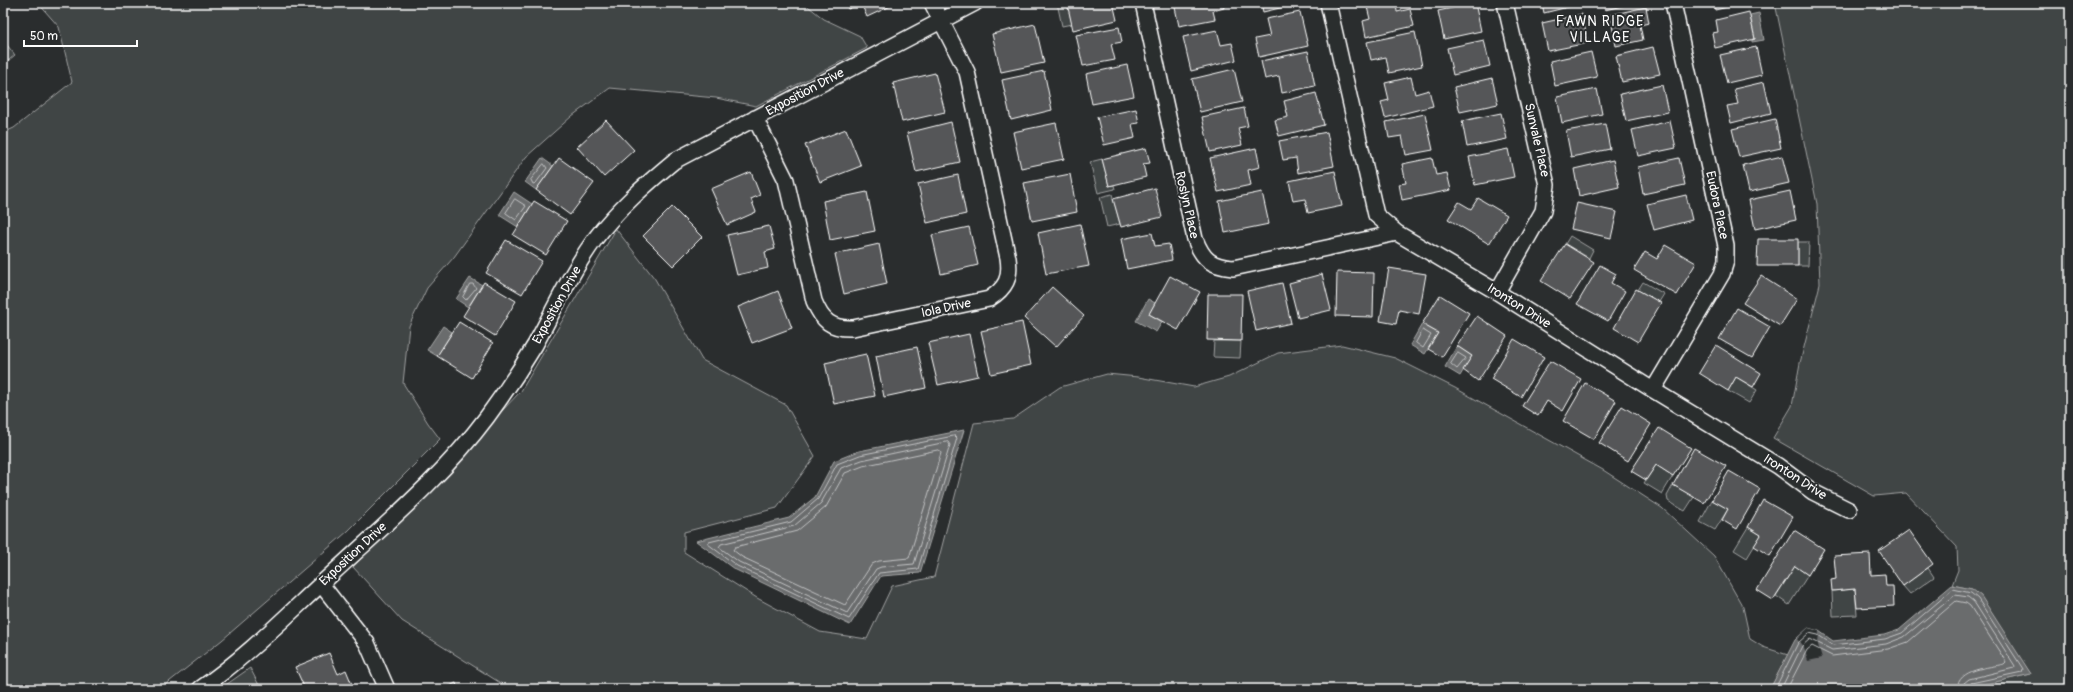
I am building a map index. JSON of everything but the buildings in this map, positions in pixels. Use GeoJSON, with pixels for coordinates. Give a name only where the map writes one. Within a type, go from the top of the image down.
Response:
{"type":"FeatureCollection","features":[{"type":"Feature","properties":{"kind":"street","name":"Iola Drive"},"geometry":{"type":"LineString","coordinates":[[755,118],[786,180],[814,301],[820,315],[829,324],[841,329],[853,328],[989,299],[1000,292],[1006,283],[1010,271],[967,72],[932,3]]}},
{"type":"Feature","properties":{"kind":"street","name":"Exposition Drive"},"geometry":{"type":"LineString","coordinates":[[200,689],[244,654],[412,499],[452,457],[485,419],[520,370],[580,262],[617,212],[641,188],[674,161],[976,3]]}},
{"type":"Feature","properties":{"kind":"street","name":"Roslyn Place"},"geometry":{"type":"LineString","coordinates":[[1143,3],[1194,239],[1205,258],[1222,266],[1233,268],[1396,232]]}},
{"type":"Feature","properties":{"kind":"street","name":"Ironton Drive"},"geometry":{"type":"LineString","coordinates":[[1328,3],[1376,215],[1396,232],[1497,292],[1778,466],[1813,492],[1849,510]]}},
{"type":"Feature","properties":{"kind":"street","name":"Sunvale Place"},"geometry":{"type":"LineString","coordinates":[[1497,292],[1543,210],[1547,185],[1505,3]]}},
{"type":"Feature","properties":{"kind":"street","name":"Eudora Place"},"geometry":{"type":"LineString","coordinates":[[1653,390],[1722,274],[1726,260],[1726,246],[1673,3]]}},
{"type":"Feature","properties":{"kind":"street"},"geometry":{"type":"LineString","coordinates":[[320,584],[367,643],[387,689]]}},
{"type":"Feature","properties":{"kind":"shaded area"},"geometry":{"type":"Polygon","coordinates":[[[38,3],[804,3],[824,19],[860,36],[867,48],[756,106],[716,98],[610,88],[572,116],[526,157],[454,257],[427,288],[409,326],[403,383],[440,439],[348,531],[222,640],[160,689],[3,689],[3,133],[14,128],[72,82],[59,27],[38,3]]]}},
{"type":"Feature","properties":{"kind":"shaded area"},"geometry":{"type":"Polygon","coordinates":[[[1057,3],[1067,3],[1072,24],[1062,26],[1057,3]]]}},
{"type":"Feature","properties":{"kind":"shaded area"},"geometry":{"type":"Polygon","coordinates":[[[1775,3],[2070,3],[2070,689],[1964,689],[2031,674],[1972,589],[1952,585],[1958,570],[1957,547],[1906,493],[1874,496],[1773,438],[1792,406],[1800,363],[1820,284],[1817,204],[1775,3]]]}},
{"type":"Feature","properties":{"kind":"shaded area"},"geometry":{"type":"Polygon","coordinates":[[[3,40],[15,55],[3,65],[3,40]]]}},
{"type":"Feature","properties":{"kind":"shaded area"},"geometry":{"type":"Polygon","coordinates":[[[1102,159],[1109,186],[1114,185],[1115,189],[1098,193],[1090,162],[1102,159]]]}},
{"type":"Feature","properties":{"kind":"shaded area"},"geometry":{"type":"Polygon","coordinates":[[[1112,194],[1120,224],[1107,227],[1100,197],[1112,194]]]}},
{"type":"Feature","properties":{"kind":"shaded area"},"geometry":{"type":"Polygon","coordinates":[[[616,229],[655,279],[702,360],[786,405],[815,456],[777,508],[684,532],[684,552],[757,598],[820,632],[867,639],[892,586],[934,577],[974,423],[1013,419],[1060,387],[1107,374],[1138,377],[1194,387],[1229,377],[1278,353],[1342,345],[1395,358],[1455,388],[1603,470],[1662,508],[1714,556],[1743,607],[1750,639],[1763,647],[1788,655],[1770,689],[507,689],[502,684],[402,621],[353,567],[521,391],[616,229]]]}},
{"type":"Feature","properties":{"kind":"shaded area"},"geometry":{"type":"Polygon","coordinates":[[[1570,236],[1593,250],[1589,258],[1565,244],[1570,236]]]}},
{"type":"Feature","properties":{"kind":"shaded area"},"geometry":{"type":"Polygon","coordinates":[[[1798,242],[1809,242],[1808,266],[1798,266],[1798,242]]]}},
{"type":"Feature","properties":{"kind":"shaded area"},"geometry":{"type":"Polygon","coordinates":[[[1643,282],[1664,294],[1659,302],[1638,290],[1643,282]]]}},
{"type":"Feature","properties":{"kind":"shaded area"},"geometry":{"type":"Polygon","coordinates":[[[1214,341],[1241,341],[1240,358],[1213,357],[1214,341]]]}},
{"type":"Feature","properties":{"kind":"shaded area"},"geometry":{"type":"Polygon","coordinates":[[[1736,377],[1757,390],[1749,403],[1728,391],[1736,377]]]}},
{"type":"Feature","properties":{"kind":"shaded area"},"geometry":{"type":"Polygon","coordinates":[[[1656,465],[1673,476],[1662,494],[1644,483],[1656,465]]]}},
{"type":"Feature","properties":{"kind":"shaded area"},"geometry":{"type":"Polygon","coordinates":[[[1673,485],[1694,497],[1685,511],[1668,501],[1667,496],[1673,485]]]}},
{"type":"Feature","properties":{"kind":"shaded area"},"geometry":{"type":"Polygon","coordinates":[[[1712,500],[1728,509],[1715,530],[1700,522],[1712,500]]]}},
{"type":"Feature","properties":{"kind":"shaded area"},"geometry":{"type":"Polygon","coordinates":[[[1748,527],[1761,535],[1747,558],[1734,550],[1748,527]]]}},
{"type":"Feature","properties":{"kind":"shaded area"},"geometry":{"type":"Polygon","coordinates":[[[1795,566],[1808,575],[1789,605],[1776,596],[1795,566]]]}},
{"type":"Feature","properties":{"kind":"shaded area"},"geometry":{"type":"Polygon","coordinates":[[[1928,568],[1934,577],[1910,594],[1903,586],[1928,568]]]}},
{"type":"Feature","properties":{"kind":"shaded area"},"geometry":{"type":"Polygon","coordinates":[[[1855,589],[1857,615],[1833,616],[1832,591],[1855,589]]]}},
{"type":"Feature","properties":{"kind":"shaded area"},"geometry":{"type":"Polygon","coordinates":[[[250,668],[261,689],[220,689],[250,668]]]}},
{"type":"Feature","properties":{"kind":"water"},"geometry":{"type":"Polygon","coordinates":[[[1759,13],[1764,40],[1752,42],[1752,40],[1755,39],[1750,15],[1759,13]]]}},
{"type":"Feature","properties":{"kind":"water"},"geometry":{"type":"Polygon","coordinates":[[[542,158],[553,166],[536,190],[525,182],[542,158]]]}},
{"type":"Feature","properties":{"kind":"water"},"geometry":{"type":"Polygon","coordinates":[[[514,192],[532,204],[518,227],[499,215],[514,192]]]}},
{"type":"Feature","properties":{"kind":"water"},"geometry":{"type":"Polygon","coordinates":[[[470,278],[482,285],[468,307],[456,299],[470,278]]]}},
{"type":"Feature","properties":{"kind":"water"},"geometry":{"type":"Polygon","coordinates":[[[1148,299],[1155,303],[1149,314],[1162,322],[1156,332],[1136,321],[1148,299]]]}},
{"type":"Feature","properties":{"kind":"water"},"geometry":{"type":"Polygon","coordinates":[[[1422,324],[1438,333],[1425,354],[1410,345],[1422,324]]]}},
{"type":"Feature","properties":{"kind":"water"},"geometry":{"type":"Polygon","coordinates":[[[443,326],[452,332],[437,356],[427,350],[443,326]]]}},
{"type":"Feature","properties":{"kind":"water"},"geometry":{"type":"Polygon","coordinates":[[[1457,346],[1472,356],[1460,376],[1445,367],[1457,346]]]}},
{"type":"Feature","properties":{"kind":"water"},"geometry":{"type":"Polygon","coordinates":[[[964,430],[920,573],[881,576],[850,625],[734,569],[696,541],[789,518],[815,497],[834,461],[859,451],[964,430]]]}},
{"type":"Feature","properties":{"kind":"water"},"geometry":{"type":"Polygon","coordinates":[[[1952,585],[1972,589],[1981,596],[2031,674],[1964,689],[1770,689],[1795,640],[1808,628],[1819,631],[1833,641],[1884,635],[1899,630],[1952,585]]]}},
{"type":"Feature","properties":{"kind":"pier"},"geometry":{"type":"Polygon","coordinates":[[[1808,628],[1819,631],[1818,645],[1822,658],[1808,661],[1804,648],[1797,639],[1808,628]]]}},
{"type":"Feature","properties":{"kind":"district","name":"FAWN RIDGE VILLAGE"},"geometry":{"type":"Point","coordinates":[1600,30]}}]}
